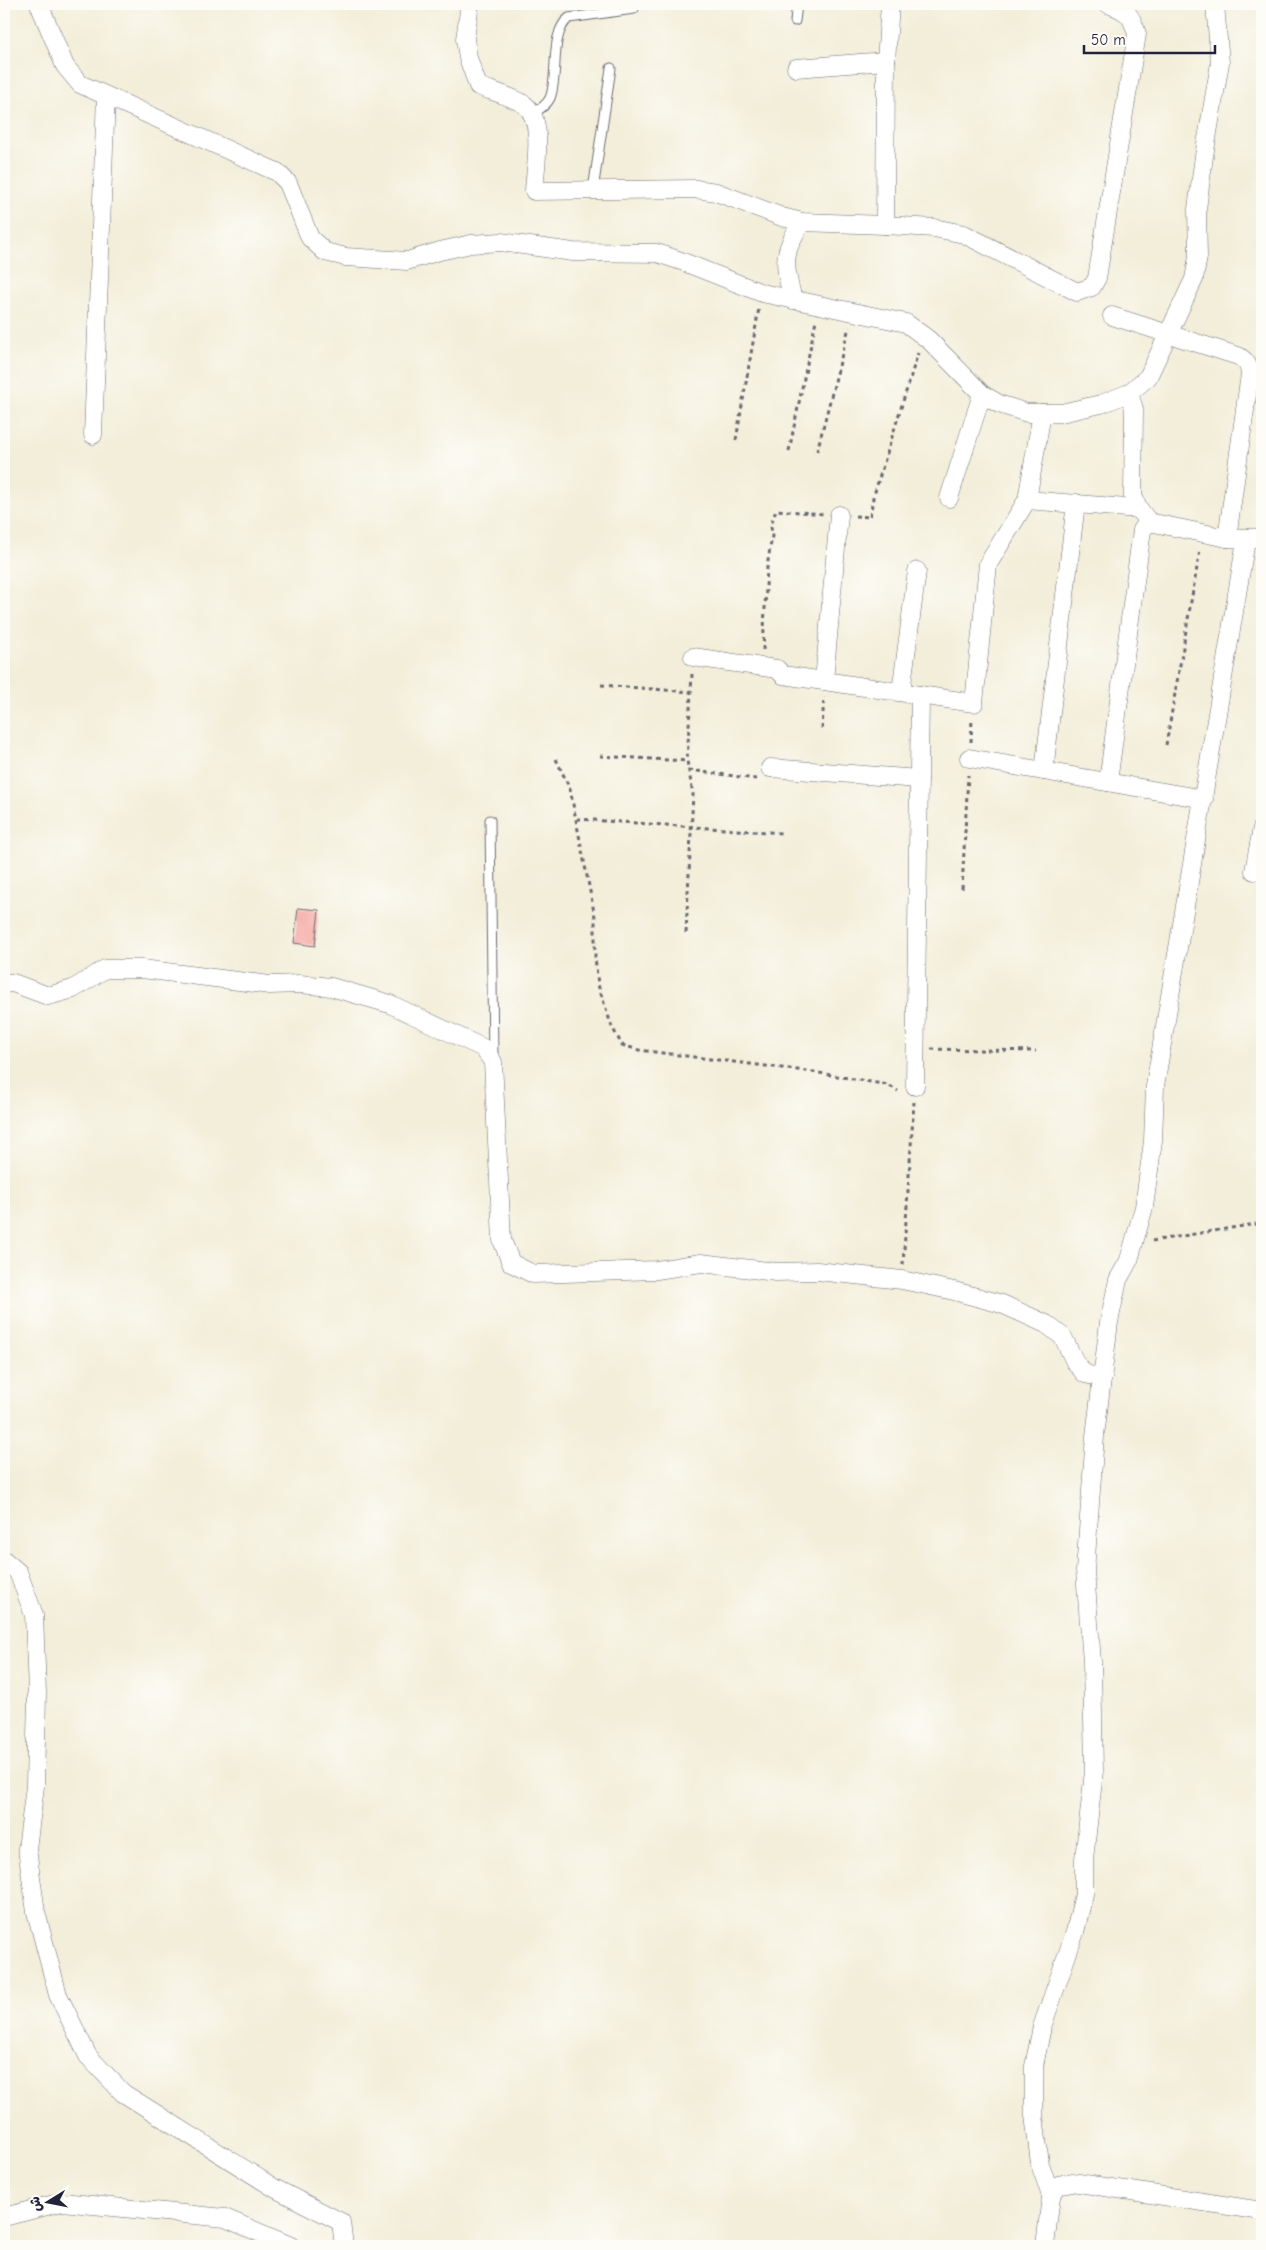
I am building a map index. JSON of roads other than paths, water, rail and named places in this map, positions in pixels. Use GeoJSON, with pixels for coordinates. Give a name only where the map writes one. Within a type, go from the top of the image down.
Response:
{"type":"FeatureCollection","features":[{"type":"Feature","properties":{"kind":"street"},"geometry":{"type":"LineString","coordinates":[[39,4],[65,66],[80,84],[277,172],[288,183],[310,238],[325,252],[346,257],[408,261],[448,249],[501,242],[573,252],[657,253],[762,293],[906,323],[924,336],[982,394],[999,404],[1027,413],[1061,413],[1100,404],[1129,393],[1148,377],[1169,334],[1194,279],[1198,257],[1198,200],[1220,63],[1215,4]]}},
{"type":"Feature","properties":{"kind":"street"},"geometry":{"type":"LineString","coordinates":[[470,4],[465,39],[468,58],[478,86],[524,104],[532,114],[537,128],[534,191],[696,189],[716,192],[782,217],[802,222],[934,228],[964,234],[1072,291],[1082,292],[1092,287],[1097,278],[1137,34],[1132,17],[1121,8],[1108,4]]}},
{"type":"Feature","properties":{"kind":"street"},"geometry":{"type":"LineString","coordinates":[[885,225],[886,61],[890,4]]}},
{"type":"Feature","properties":{"kind":"street"},"geometry":{"type":"LineString","coordinates":[[796,68],[886,61]]}},
{"type":"Feature","properties":{"kind":"street"},"geometry":{"type":"LineString","coordinates":[[93,435],[106,96]]}},
{"type":"Feature","properties":{"kind":"street"},"geometry":{"type":"LineString","coordinates":[[793,300],[785,259],[790,242],[802,222]]}},
{"type":"Feature","properties":{"kind":"street"},"geometry":{"type":"LineString","coordinates":[[1112,316],[1242,358],[1249,366],[1250,374],[1227,538]]}},
{"type":"Feature","properties":{"kind":"street"},"geometry":{"type":"LineString","coordinates":[[1108,782],[1144,516],[1133,496],[1134,409],[1129,393]]}},
{"type":"Feature","properties":{"kind":"street"},"geometry":{"type":"LineString","coordinates":[[949,498],[982,394]]}},
{"type":"Feature","properties":{"kind":"street"},"geometry":{"type":"LineString","coordinates":[[693,657],[777,669],[783,675],[974,702],[988,564],[1027,500],[1042,413]]}},
{"type":"Feature","properties":{"kind":"street"},"geometry":{"type":"LineString","coordinates":[[1027,500],[1076,503],[1144,516],[1203,534],[1227,538],[1254,539],[1204,799],[1154,1086],[1153,1141],[1144,1207],[1129,1260],[1118,1280],[1109,1322],[1102,1378],[1095,1436],[1085,1571],[1095,1717],[1094,1771],[1084,1859],[1084,1894],[1075,1932],[1042,2026],[1034,2066],[1036,2134],[1040,2164],[1051,2196]]}},
{"type":"Feature","properties":{"kind":"street"},"geometry":{"type":"LineString","coordinates":[[1044,771],[1076,503]]}},
{"type":"Feature","properties":{"kind":"street"},"geometry":{"type":"LineString","coordinates":[[824,681],[839,515]]}},
{"type":"Feature","properties":{"kind":"street"},"geometry":{"type":"LineString","coordinates":[[901,692],[917,571]]}},
{"type":"Feature","properties":{"kind":"street"},"geometry":{"type":"LineString","coordinates":[[909,1093],[915,1049],[920,695]]}},
{"type":"Feature","properties":{"kind":"street"},"geometry":{"type":"LineString","coordinates":[[969,758],[1204,799]]}},
{"type":"Feature","properties":{"kind":"street"},"geometry":{"type":"LineString","coordinates":[[770,768],[919,780]]}},
{"type":"Feature","properties":{"kind":"street"},"geometry":{"type":"LineString","coordinates":[[1254,871],[1262,828]]}},
{"type":"Feature","properties":{"kind":"street"},"geometry":{"type":"LineString","coordinates":[[4,982],[48,996],[73,988],[105,969],[142,969],[270,985],[300,984],[331,987],[390,1004],[483,1048],[493,1062],[502,1240],[511,1263],[533,1274],[657,1270],[701,1263],[776,1272],[817,1272],[902,1280],[1002,1304],[1046,1324],[1063,1337],[1075,1362],[1084,1374],[1102,1378]]}},
{"type":"Feature","properties":{"kind":"street"},"geometry":{"type":"LineString","coordinates":[[4,1560],[18,1572],[34,1615],[37,1693],[36,1758],[35,1786],[27,1849],[36,1912],[58,1995],[88,2056],[123,2093],[276,2189],[341,2222],[344,2246]]}},
{"type":"Feature","properties":{"kind":"street"},"geometry":{"type":"LineString","coordinates":[[1045,2246],[1051,2196],[1058,2185],[1072,2182],[1262,2211]]}},
{"type":"Feature","properties":{"kind":"street"},"geometry":{"type":"LineString","coordinates":[[4,2217],[62,2202],[224,2218],[291,2246]]}},
{"type":"Feature","properties":{"kind":"lane"},"geometry":{"type":"LineString","coordinates":[[795,21],[797,4]]}},
{"type":"Feature","properties":{"kind":"lane"},"geometry":{"type":"LineString","coordinates":[[532,114],[540,109],[550,98],[557,45],[564,22],[569,18],[634,9]]}},
{"type":"Feature","properties":{"kind":"lane"},"geometry":{"type":"LineString","coordinates":[[593,190],[611,68]]}},
{"type":"Feature","properties":{"kind":"lane"},"geometry":{"type":"LineString","coordinates":[[490,820],[493,1062]]}}]}
